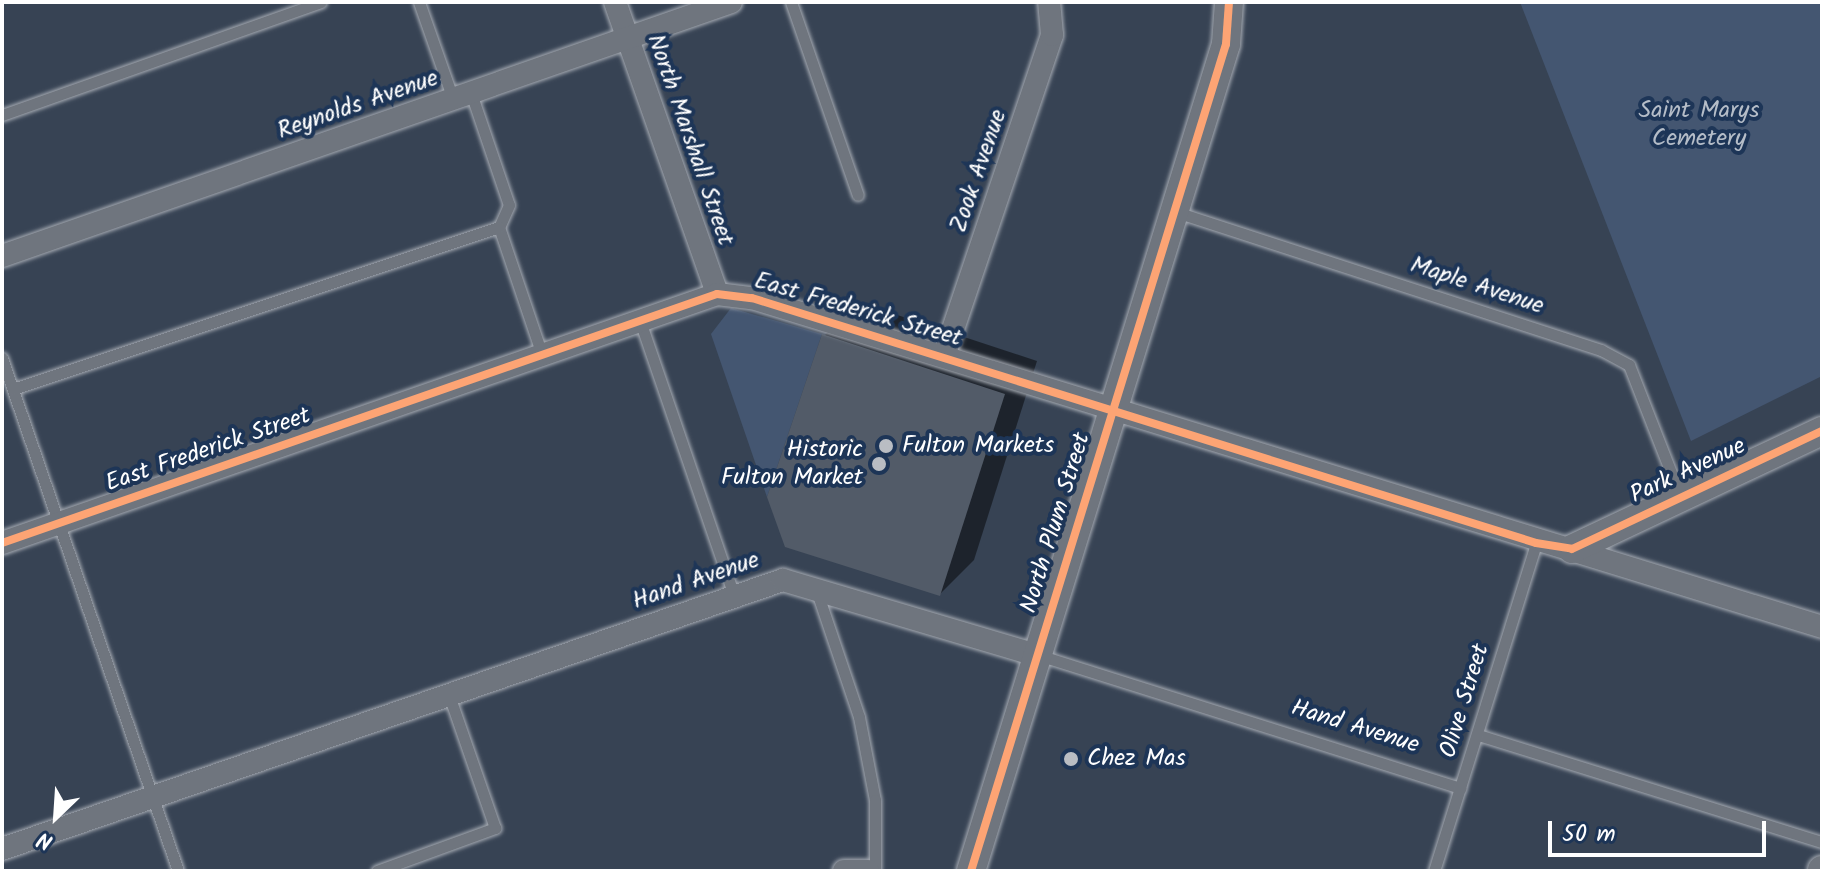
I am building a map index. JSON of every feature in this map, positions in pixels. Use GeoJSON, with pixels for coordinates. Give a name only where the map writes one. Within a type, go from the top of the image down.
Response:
{"type":"FeatureCollection","features":[{"type":"Feature","properties":{"kind":"street","name":"North Marshall Street"},"geometry":{"type":"LineString","coordinates":[[615,2],[717,294]]}},
{"type":"Feature","properties":{"kind":"street","name":"Reynolds Avenue"},"geometry":{"type":"LineString","coordinates":[[2,256],[731,2]]}},
{"type":"Feature","properties":{"kind":"street","name":"Zook Avenue"},"geometry":{"type":"LineString","coordinates":[[944,356],[1052,35],[1049,2]]}},
{"type":"Feature","properties":{"kind":"street","name":"North Plum Street"},"geometry":{"type":"LineString","coordinates":[[970,871],[1226,44],[1229,2]]}},
{"type":"Feature","properties":{"kind":"street","name":"East Frederick Street"},"geometry":{"type":"LineString","coordinates":[[2,543],[717,294],[752,298],[1536,543],[1572,549],[1822,627]]}},
{"type":"Feature","properties":{"kind":"street","name":"Park Avenue"},"geometry":{"type":"LineString","coordinates":[[1572,549],[1822,431]]}},
{"type":"Feature","properties":{"kind":"street","name":"Hand Avenue"},"geometry":{"type":"LineString","coordinates":[[2,849],[783,580],[1036,655]]}},
{"type":"Feature","properties":{"kind":"street"},"geometry":{"type":"LineString","coordinates":[[844,871],[868,871]]}},
{"type":"Feature","properties":{"kind":"street"},"geometry":{"type":"LineString","coordinates":[[950,871],[970,871]]}},
{"type":"Feature","properties":{"kind":"lane"},"geometry":{"type":"LineString","coordinates":[[2,115],[321,2]]}},
{"type":"Feature","properties":{"kind":"lane"},"geometry":{"type":"LineString","coordinates":[[419,2],[509,205],[499,227],[542,355]]}},
{"type":"Feature","properties":{"kind":"lane"},"geometry":{"type":"LineString","coordinates":[[791,2],[858,195]]}},
{"type":"Feature","properties":{"kind":"lane","name":"Maple Avenue"},"geometry":{"type":"LineString","coordinates":[[1174,212],[1629,365],[1680,497]]}},
{"type":"Feature","properties":{"kind":"lane"},"geometry":{"type":"LineString","coordinates":[[13,389],[499,227]]}},
{"type":"Feature","properties":{"kind":"lane"},"geometry":{"type":"LineString","coordinates":[[640,321],[734,596]]}},
{"type":"Feature","properties":{"kind":"lane"},"geometry":{"type":"LineString","coordinates":[[2,358],[178,871]]}},
{"type":"Feature","properties":{"kind":"lane","name":"Olive Street"},"geometry":{"type":"LineString","coordinates":[[1434,871],[1536,543]]}},
{"type":"Feature","properties":{"kind":"lane"},"geometry":{"type":"LineString","coordinates":[[816,589],[859,717],[875,800],[875,871]]}},
{"type":"Feature","properties":{"kind":"lane","name":"Hand Avenue"},"geometry":{"type":"LineString","coordinates":[[1036,655],[1461,788]]}},
{"type":"Feature","properties":{"kind":"lane"},"geometry":{"type":"LineString","coordinates":[[377,871],[495,828],[449,695]]}},
{"type":"Feature","properties":{"kind":"lane"},"geometry":{"type":"LineString","coordinates":[[1478,735],[1822,842]]}},
{"type":"Feature","properties":{"kind":"green space","name":"Saint Marys Cemetery"},"geometry":{"type":"Polygon","coordinates":[[[1520,2],[1822,2],[1822,376],[1691,441],[1520,2]]]}},
{"type":"Feature","properties":{"kind":"green space"},"geometry":{"type":"Polygon","coordinates":[[[731,308],[822,334],[767,497],[711,334],[731,308]]]}},
{"type":"Feature","properties":{"kind":"building","name":"Fulton Markets"},"geometry":{"type":"Polygon","coordinates":[[[822,334],[1005,394],[940,596],[785,547],[767,497],[822,334]]]}},
{"type":"Feature","properties":{"kind":"cycle path"},"geometry":{"type":"LineString","coordinates":[[971,871],[1226,44],[1229,2]]}},
{"type":"Feature","properties":{"kind":"cycle path"},"geometry":{"type":"LineString","coordinates":[[2,543],[717,294],[752,298],[1536,543],[1572,549],[1822,431]]}},
{"type":"Feature","properties":{"kind":"place","name":"Fulton Markets"},"geometry":{"type":"Point","coordinates":[886,446]}},
{"type":"Feature","properties":{"kind":"place","name":"Historic Fulton Market"},"geometry":{"type":"Point","coordinates":[879,464]}},
{"type":"Feature","properties":{"kind":"place","name":"Chez Mas"},"geometry":{"type":"Point","coordinates":[1071,759]}}]}
